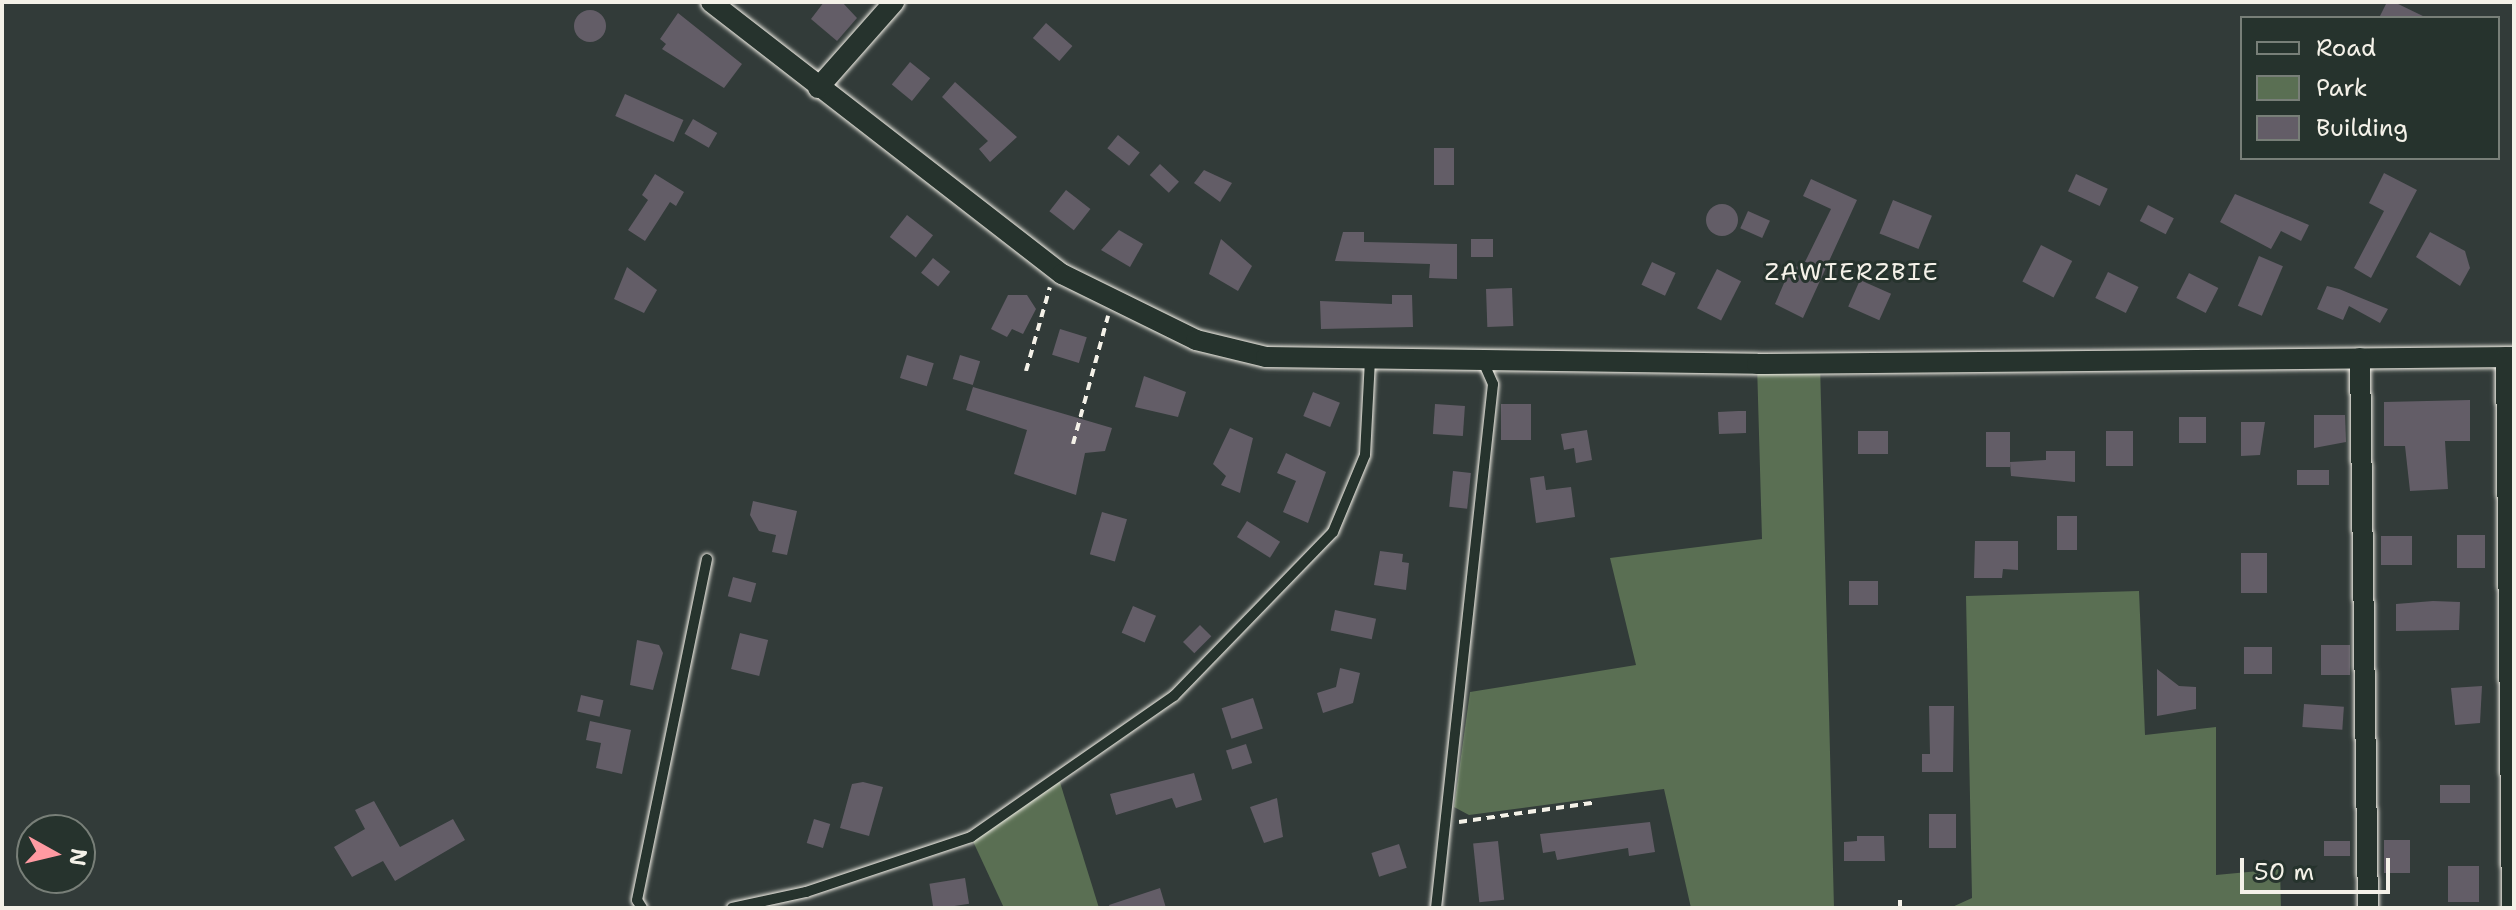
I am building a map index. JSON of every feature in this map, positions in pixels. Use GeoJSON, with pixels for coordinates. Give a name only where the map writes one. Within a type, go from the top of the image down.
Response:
{"type":"FeatureCollection","features":[{"type":"Feature","properties":{"kind":"street"},"geometry":{"type":"LineString","coordinates":[[711,2],[1055,269],[1112,302],[1218,347],[1266,357],[1483,362],[2510,357],[2512,908]]}},
{"type":"Feature","properties":{"kind":"street"},"geometry":{"type":"LineString","coordinates":[[818,88],[894,2]]}},
{"type":"Feature","properties":{"kind":"street"},"geometry":{"type":"LineString","coordinates":[[2360,358],[2368,908]]}},
{"type":"Feature","properties":{"kind":"lane"},"geometry":{"type":"LineString","coordinates":[[732,908],[806,892],[971,837],[1174,696],[1333,532],[1365,455],[1370,361]]}},
{"type":"Feature","properties":{"kind":"lane"},"geometry":{"type":"LineString","coordinates":[[1436,908],[1493,384],[1483,362]]}},
{"type":"Feature","properties":{"kind":"lane"},"geometry":{"type":"LineString","coordinates":[[642,908],[637,900],[707,559]]}},
{"type":"Feature","properties":{"kind":"path"},"geometry":{"type":"LineString","coordinates":[[1026,371],[1055,269]]}},
{"type":"Feature","properties":{"kind":"path"},"geometry":{"type":"LineString","coordinates":[[1073,444],[1112,302]]}},
{"type":"Feature","properties":{"kind":"path"},"geometry":{"type":"LineString","coordinates":[[1445,824],[1597,802]]}},
{"type":"Feature","properties":{"kind":"path"},"geometry":{"type":"LineString","coordinates":[[1900,895],[1900,908]]}},
{"type":"Feature","properties":{"kind":"green space"},"geometry":{"type":"Polygon","coordinates":[[[1820,363],[1834,908],[1691,908],[1664,789],[1469,815],[1454,807],[1470,692],[1636,665],[1610,558],[1762,539],[1757,364],[1820,363]]]}},
{"type":"Feature","properties":{"kind":"green space"},"geometry":{"type":"Polygon","coordinates":[[[2139,591],[2145,735],[2216,727],[2216,875],[2280,869],[2281,908],[1950,908],[1972,898],[1966,596],[2139,591]]]}},
{"type":"Feature","properties":{"kind":"green space"},"geometry":{"type":"Polygon","coordinates":[[[1058,776],[1099,908],[1004,908],[971,837],[1058,776]]]}},
{"type":"Feature","properties":{"kind":"building"},"geometry":{"type":"Polygon","coordinates":[[[824,2],[842,2],[857,18],[837,41],[811,19],[824,2]]]}},
{"type":"Feature","properties":{"kind":"building"},"geometry":{"type":"Polygon","coordinates":[[[2387,2],[2394,2],[2423,16],[2380,16],[2387,2]]]}},
{"type":"Feature","properties":{"kind":"building"},"geometry":{"type":"Polygon","coordinates":[[[590,10],[601,15],[606,26],[601,37],[590,42],[579,37],[574,26],[579,15],[590,10]]]}},
{"type":"Feature","properties":{"kind":"building"},"geometry":{"type":"Polygon","coordinates":[[[678,13],[742,64],[724,88],[662,49],[666,44],[660,39],[678,13]]]}},
{"type":"Feature","properties":{"kind":"building"},"geometry":{"type":"Polygon","coordinates":[[[1046,23],[1072,46],[1059,61],[1033,38],[1046,23]]]}},
{"type":"Feature","properties":{"kind":"building"},"geometry":{"type":"Polygon","coordinates":[[[910,62],[930,78],[912,101],[892,85],[910,62]]]}},
{"type":"Feature","properties":{"kind":"building"},"geometry":{"type":"Polygon","coordinates":[[[955,82],[1017,137],[990,162],[979,149],[988,141],[942,97],[955,82]]]}},
{"type":"Feature","properties":{"kind":"building"},"geometry":{"type":"Polygon","coordinates":[[[625,94],[683,120],[674,142],[615,116],[625,94]]]}},
{"type":"Feature","properties":{"kind":"building"},"geometry":{"type":"Polygon","coordinates":[[[693,119],[717,133],[709,148],[684,134],[693,119]]]}},
{"type":"Feature","properties":{"kind":"building"},"geometry":{"type":"Polygon","coordinates":[[[1118,135],[1140,153],[1129,166],[1107,148],[1118,135]]]}},
{"type":"Feature","properties":{"kind":"building"},"geometry":{"type":"Polygon","coordinates":[[[1434,148],[1454,148],[1454,185],[1434,185],[1434,148]]]}},
{"type":"Feature","properties":{"kind":"building"},"geometry":{"type":"Polygon","coordinates":[[[1160,164],[1179,182],[1169,193],[1150,175],[1160,164]]]}},
{"type":"Feature","properties":{"kind":"building"},"geometry":{"type":"Polygon","coordinates":[[[1204,170],[1232,183],[1220,202],[1194,183],[1204,170]]]}},
{"type":"Feature","properties":{"kind":"building"},"geometry":{"type":"Polygon","coordinates":[[[2384,173],[2417,190],[2371,278],[2354,268],[2384,211],[2369,203],[2384,173]]]}},
{"type":"Feature","properties":{"kind":"building"},"geometry":{"type":"Polygon","coordinates":[[[655,174],[684,192],[676,206],[670,202],[645,241],[628,230],[648,200],[642,195],[655,174]]]}},
{"type":"Feature","properties":{"kind":"building"},"geometry":{"type":"Polygon","coordinates":[[[2076,174],[2108,189],[2100,206],[2068,191],[2076,174]]]}},
{"type":"Feature","properties":{"kind":"building"},"geometry":{"type":"Polygon","coordinates":[[[1811,179],[1857,200],[1803,318],[1775,304],[1791,267],[1803,266],[1831,209],[1803,196],[1811,179]]]}},
{"type":"Feature","properties":{"kind":"building"},"geometry":{"type":"Polygon","coordinates":[[[1066,190],[1090,209],[1074,230],[1049,211],[1066,190]]]}},
{"type":"Feature","properties":{"kind":"building"},"geometry":{"type":"Polygon","coordinates":[[[2235,194],[2309,225],[2301,241],[2281,231],[2271,249],[2220,222],[2235,194]]]}},
{"type":"Feature","properties":{"kind":"building"},"geometry":{"type":"Polygon","coordinates":[[[1893,200],[1932,216],[1918,249],[1880,233],[1893,200]]]}},
{"type":"Feature","properties":{"kind":"building"},"geometry":{"type":"Polygon","coordinates":[[[1722,204],[1734,208],[1738,220],[1734,232],[1722,236],[1710,232],[1706,220],[1710,208],[1722,204]]]}},
{"type":"Feature","properties":{"kind":"building"},"geometry":{"type":"Polygon","coordinates":[[[2148,205],[2174,218],[2166,234],[2140,221],[2148,205]]]}},
{"type":"Feature","properties":{"kind":"building"},"geometry":{"type":"Polygon","coordinates":[[[1748,211],[1770,221],[1762,238],[1740,228],[1748,211]]]}},
{"type":"Feature","properties":{"kind":"building"},"geometry":{"type":"Polygon","coordinates":[[[907,215],[933,235],[916,257],[890,237],[907,215]]]}},
{"type":"Feature","properties":{"kind":"building"},"geometry":{"type":"Polygon","coordinates":[[[1119,230],[1143,244],[1130,267],[1101,250],[1119,230]]]}},
{"type":"Feature","properties":{"kind":"building"},"geometry":{"type":"Polygon","coordinates":[[[1343,232],[1364,232],[1364,242],[1457,244],[1457,279],[1429,278],[1430,264],[1335,261],[1343,232]]]}},
{"type":"Feature","properties":{"kind":"building"},"geometry":{"type":"Polygon","coordinates":[[[2430,232],[2465,251],[2470,268],[2460,286],[2416,257],[2430,232]]]}},
{"type":"Feature","properties":{"kind":"building"},"geometry":{"type":"Polygon","coordinates":[[[1221,239],[1252,266],[1238,291],[1209,274],[1221,239]]]}},
{"type":"Feature","properties":{"kind":"building"},"geometry":{"type":"Polygon","coordinates":[[[1471,239],[1493,239],[1493,257],[1471,257],[1471,239]]]}},
{"type":"Feature","properties":{"kind":"building"},"geometry":{"type":"Polygon","coordinates":[[[2041,245],[2072,261],[2054,297],[2022,282],[2041,245]]]}},
{"type":"Feature","properties":{"kind":"building"},"geometry":{"type":"Polygon","coordinates":[[[2259,256],[2283,266],[2262,316],[2238,306],[2259,256]]]}},
{"type":"Feature","properties":{"kind":"building"},"geometry":{"type":"Polygon","coordinates":[[[933,258],[950,272],[938,287],[921,273],[933,258]]]}},
{"type":"Feature","properties":{"kind":"building"},"geometry":{"type":"Polygon","coordinates":[[[1652,262],[1676,273],[1665,296],[1641,285],[1652,262]]]}},
{"type":"Feature","properties":{"kind":"building"},"geometry":{"type":"Polygon","coordinates":[[[627,267],[657,290],[644,313],[614,299],[627,267]]]}},
{"type":"Feature","properties":{"kind":"building"},"geometry":{"type":"Polygon","coordinates":[[[1717,269],[1741,281],[1721,320],[1697,308],[1717,269]]]}},
{"type":"Feature","properties":{"kind":"building"},"geometry":{"type":"Polygon","coordinates":[[[2108,272],[2139,287],[2126,313],[2095,298],[2108,272]]]}},
{"type":"Feature","properties":{"kind":"building"},"geometry":{"type":"Polygon","coordinates":[[[2189,273],[2218,288],[2206,313],[2176,298],[2189,273]]]}},
{"type":"Feature","properties":{"kind":"building"},"geometry":{"type":"Polygon","coordinates":[[[1860,280],[1891,294],[1879,320],[1848,306],[1860,280]]]}},
{"type":"Feature","properties":{"kind":"building"},"geometry":{"type":"Polygon","coordinates":[[[2327,286],[2388,309],[2380,323],[2349,306],[2343,320],[2317,309],[2327,286]]]}},
{"type":"Feature","properties":{"kind":"building"},"geometry":{"type":"Polygon","coordinates":[[[1512,288],[1513,326],[1487,327],[1486,289],[1512,288]]]}},
{"type":"Feature","properties":{"kind":"building"},"geometry":{"type":"Polygon","coordinates":[[[1008,295],[1027,295],[1036,309],[1023,334],[1012,329],[1007,337],[991,329],[1008,295]]]}},
{"type":"Feature","properties":{"kind":"building"},"geometry":{"type":"Polygon","coordinates":[[[1392,295],[1412,295],[1413,327],[1321,329],[1320,301],[1392,304],[1392,295]]]}},
{"type":"Feature","properties":{"kind":"building"},"geometry":{"type":"Polygon","coordinates":[[[1060,329],[1087,337],[1079,363],[1052,355],[1060,329]]]}},
{"type":"Feature","properties":{"kind":"building"},"geometry":{"type":"Polygon","coordinates":[[[907,355],[934,363],[927,386],[900,378],[907,355]]]}},
{"type":"Feature","properties":{"kind":"building"},"geometry":{"type":"Polygon","coordinates":[[[960,355],[980,361],[973,385],[953,379],[960,355]]]}},
{"type":"Feature","properties":{"kind":"building"},"geometry":{"type":"Polygon","coordinates":[[[1144,376],[1186,392],[1178,417],[1135,407],[1144,376]]]}},
{"type":"Feature","properties":{"kind":"building"},"geometry":{"type":"Polygon","coordinates":[[[973,387],[1112,428],[1105,451],[1085,453],[1076,495],[1014,474],[1027,430],[966,410],[973,387]]]}},
{"type":"Feature","properties":{"kind":"building"},"geometry":{"type":"Polygon","coordinates":[[[1313,392],[1340,403],[1330,427],[1303,416],[1313,392]]]}},
{"type":"Feature","properties":{"kind":"building"},"geometry":{"type":"Polygon","coordinates":[[[2470,400],[2470,441],[2445,441],[2448,489],[2410,491],[2405,446],[2384,446],[2384,402],[2470,400]]]}},
{"type":"Feature","properties":{"kind":"building"},"geometry":{"type":"Polygon","coordinates":[[[1435,404],[1465,406],[1463,436],[1433,434],[1435,404]]]}},
{"type":"Feature","properties":{"kind":"building"},"geometry":{"type":"Polygon","coordinates":[[[1501,404],[1531,404],[1531,440],[1501,440],[1501,404]]]}},
{"type":"Feature","properties":{"kind":"building"},"geometry":{"type":"Polygon","coordinates":[[[1746,411],[1746,433],[1719,434],[1718,412],[1746,411]]]}},
{"type":"Feature","properties":{"kind":"building"},"geometry":{"type":"Polygon","coordinates":[[[2314,415],[2345,415],[2346,442],[2314,448],[2314,415]]]}},
{"type":"Feature","properties":{"kind":"building"},"geometry":{"type":"Polygon","coordinates":[[[2179,417],[2206,417],[2206,443],[2179,443],[2179,417]]]}},
{"type":"Feature","properties":{"kind":"building"},"geometry":{"type":"Polygon","coordinates":[[[2241,422],[2265,422],[2260,455],[2241,456],[2241,422]]]}},
{"type":"Feature","properties":{"kind":"building"},"geometry":{"type":"Polygon","coordinates":[[[1230,428],[1253,438],[1240,493],[1221,485],[1226,476],[1213,464],[1230,428]]]}},
{"type":"Feature","properties":{"kind":"building"},"geometry":{"type":"Polygon","coordinates":[[[1587,430],[1592,460],[1576,463],[1574,448],[1564,450],[1561,434],[1587,430]]]}},
{"type":"Feature","properties":{"kind":"building"},"geometry":{"type":"Polygon","coordinates":[[[1858,431],[1888,431],[1888,454],[1858,454],[1858,431]]]}},
{"type":"Feature","properties":{"kind":"building"},"geometry":{"type":"Polygon","coordinates":[[[2106,431],[2133,431],[2133,466],[2106,466],[2106,431]]]}},
{"type":"Feature","properties":{"kind":"building"},"geometry":{"type":"Polygon","coordinates":[[[1986,432],[2010,432],[2010,467],[1986,467],[1986,432]]]}},
{"type":"Feature","properties":{"kind":"building"},"geometry":{"type":"Polygon","coordinates":[[[2046,451],[2075,451],[2075,482],[2011,476],[2010,462],[2046,460],[2046,451]]]}},
{"type":"Feature","properties":{"kind":"building"},"geometry":{"type":"Polygon","coordinates":[[[1286,453],[1326,472],[1308,523],[1283,512],[1296,481],[1277,473],[1286,453]]]}},
{"type":"Feature","properties":{"kind":"building"},"geometry":{"type":"Polygon","coordinates":[[[2297,470],[2329,470],[2329,485],[2297,485],[2297,470]]]}},
{"type":"Feature","properties":{"kind":"building"},"geometry":{"type":"Polygon","coordinates":[[[1453,471],[1471,473],[1467,509],[1449,507],[1453,471]]]}},
{"type":"Feature","properties":{"kind":"building"},"geometry":{"type":"Polygon","coordinates":[[[1544,476],[1546,490],[1571,487],[1575,517],[1536,523],[1530,478],[1544,476]]]}},
{"type":"Feature","properties":{"kind":"building"},"geometry":{"type":"Polygon","coordinates":[[[753,501],[797,511],[787,555],[772,552],[776,535],[759,531],[750,515],[753,501]]]}},
{"type":"Feature","properties":{"kind":"building"},"geometry":{"type":"Polygon","coordinates":[[[1102,512],[1127,519],[1115,561],[1090,554],[1102,512]]]}},
{"type":"Feature","properties":{"kind":"building"},"geometry":{"type":"Polygon","coordinates":[[[2057,516],[2077,516],[2077,550],[2057,550],[2057,516]]]}},
{"type":"Feature","properties":{"kind":"building"},"geometry":{"type":"Polygon","coordinates":[[[1247,521],[1280,542],[1270,558],[1237,537],[1247,521]]]}},
{"type":"Feature","properties":{"kind":"building"},"geometry":{"type":"Polygon","coordinates":[[[2457,535],[2485,535],[2485,568],[2457,568],[2457,535]]]}},
{"type":"Feature","properties":{"kind":"building"},"geometry":{"type":"Polygon","coordinates":[[[2381,536],[2412,536],[2412,565],[2381,565],[2381,536]]]}},
{"type":"Feature","properties":{"kind":"building"},"geometry":{"type":"Polygon","coordinates":[[[1975,541],[2018,541],[2018,570],[2003,569],[2002,578],[1974,578],[1975,541]]]}},
{"type":"Feature","properties":{"kind":"building"},"geometry":{"type":"Polygon","coordinates":[[[1380,551],[1403,554],[1402,562],[1409,563],[1406,590],[1374,585],[1380,551]]]}},
{"type":"Feature","properties":{"kind":"building"},"geometry":{"type":"Polygon","coordinates":[[[2241,553],[2267,553],[2267,593],[2241,593],[2241,553]]]}},
{"type":"Feature","properties":{"kind":"building"},"geometry":{"type":"Polygon","coordinates":[[[733,577],[756,583],[751,603],[728,596],[733,577]]]}},
{"type":"Feature","properties":{"kind":"building"},"geometry":{"type":"Polygon","coordinates":[[[1849,581],[1878,581],[1878,605],[1849,605],[1849,581]]]}},
{"type":"Feature","properties":{"kind":"building"},"geometry":{"type":"Polygon","coordinates":[[[2460,602],[2459,630],[2396,631],[2396,604],[2460,602]]]}},
{"type":"Feature","properties":{"kind":"building"},"geometry":{"type":"Polygon","coordinates":[[[1133,606],[1156,616],[1145,642],[1122,633],[1133,606]]]}},
{"type":"Feature","properties":{"kind":"building"},"geometry":{"type":"Polygon","coordinates":[[[1335,610],[1376,619],[1372,639],[1331,631],[1335,610]]]}},
{"type":"Feature","properties":{"kind":"building"},"geometry":{"type":"Polygon","coordinates":[[[1200,625],[1211,636],[1194,653],[1183,642],[1200,625]]]}},
{"type":"Feature","properties":{"kind":"building"},"geometry":{"type":"Polygon","coordinates":[[[740,633],[768,640],[759,676],[731,669],[740,633]]]}},
{"type":"Feature","properties":{"kind":"building"},"geometry":{"type":"Polygon","coordinates":[[[637,640],[659,645],[663,653],[653,690],[630,685],[637,640]]]}},
{"type":"Feature","properties":{"kind":"building"},"geometry":{"type":"Polygon","coordinates":[[[2321,645],[2350,645],[2350,675],[2321,675],[2321,645]]]}},
{"type":"Feature","properties":{"kind":"building"},"geometry":{"type":"Polygon","coordinates":[[[2244,647],[2272,647],[2272,674],[2244,674],[2244,647]]]}},
{"type":"Feature","properties":{"kind":"building"},"geometry":{"type":"Polygon","coordinates":[[[1340,668],[1360,673],[1353,703],[1323,713],[1317,693],[1336,687],[1340,668]]]}},
{"type":"Feature","properties":{"kind":"building"},"geometry":{"type":"Polygon","coordinates":[[[2157,669],[2179,686],[2196,687],[2196,709],[2157,716],[2157,669]]]}},
{"type":"Feature","properties":{"kind":"building"},"geometry":{"type":"Polygon","coordinates":[[[2482,686],[2480,723],[2455,725],[2451,688],[2482,686]]]}},
{"type":"Feature","properties":{"kind":"building"},"geometry":{"type":"Polygon","coordinates":[[[581,695],[603,700],[600,717],[577,712],[581,695]]]}},
{"type":"Feature","properties":{"kind":"building"},"geometry":{"type":"Polygon","coordinates":[[[1253,698],[1263,728],[1232,739],[1222,708],[1253,698]]]}},
{"type":"Feature","properties":{"kind":"building"},"geometry":{"type":"Polygon","coordinates":[[[2304,704],[2344,707],[2342,730],[2302,727],[2304,704]]]}},
{"type":"Feature","properties":{"kind":"building"},"geometry":{"type":"Polygon","coordinates":[[[1929,706],[1954,706],[1953,772],[1922,772],[1922,754],[1930,754],[1929,706]]]}},
{"type":"Feature","properties":{"kind":"building"},"geometry":{"type":"Polygon","coordinates":[[[590,721],[631,730],[622,774],[596,768],[601,743],[586,740],[590,721]]]}},
{"type":"Feature","properties":{"kind":"building"},"geometry":{"type":"Polygon","coordinates":[[[1246,744],[1252,763],[1232,770],[1226,750],[1246,744]]]}},
{"type":"Feature","properties":{"kind":"building"},"geometry":{"type":"Polygon","coordinates":[[[1194,773],[1202,800],[1176,808],[1172,798],[1116,815],[1110,794],[1194,773]]]}},
{"type":"Feature","properties":{"kind":"building"},"geometry":{"type":"Polygon","coordinates":[[[863,782],[883,787],[869,836],[840,828],[852,784],[863,782]]]}},
{"type":"Feature","properties":{"kind":"building"},"geometry":{"type":"Polygon","coordinates":[[[2440,785],[2470,785],[2470,803],[2440,803],[2440,785]]]}},
{"type":"Feature","properties":{"kind":"building"},"geometry":{"type":"Polygon","coordinates":[[[1277,798],[1283,837],[1264,843],[1250,807],[1277,798]]]}},
{"type":"Feature","properties":{"kind":"building"},"geometry":{"type":"Polygon","coordinates":[[[374,801],[400,847],[453,819],[465,840],[395,881],[383,861],[352,877],[334,847],[365,829],[355,810],[374,801]]]}},
{"type":"Feature","properties":{"kind":"building"},"geometry":{"type":"Polygon","coordinates":[[[1929,814],[1956,814],[1956,848],[1929,848],[1929,814]]]}},
{"type":"Feature","properties":{"kind":"building"},"geometry":{"type":"Polygon","coordinates":[[[814,819],[830,824],[823,848],[807,843],[814,819]]]}},
{"type":"Feature","properties":{"kind":"building"},"geometry":{"type":"Polygon","coordinates":[[[1650,822],[1655,852],[1629,856],[1628,848],[1557,860],[1555,851],[1543,853],[1540,834],[1650,822]]]}},
{"type":"Feature","properties":{"kind":"building"},"geometry":{"type":"Polygon","coordinates":[[[1857,836],[1884,836],[1885,861],[1844,861],[1844,842],[1857,841],[1857,836]]]}},
{"type":"Feature","properties":{"kind":"building"},"geometry":{"type":"Polygon","coordinates":[[[2384,840],[2410,840],[2410,873],[2384,873],[2384,840]]]}},
{"type":"Feature","properties":{"kind":"building"},"geometry":{"type":"Polygon","coordinates":[[[1498,841],[1504,900],[1479,902],[1473,844],[1498,841]]]}},
{"type":"Feature","properties":{"kind":"building"},"geometry":{"type":"Polygon","coordinates":[[[2324,841],[2350,841],[2350,856],[2324,856],[2324,841]]]}},
{"type":"Feature","properties":{"kind":"building"},"geometry":{"type":"Polygon","coordinates":[[[1399,844],[1407,868],[1379,877],[1371,853],[1399,844]]]}},
{"type":"Feature","properties":{"kind":"building"},"geometry":{"type":"Polygon","coordinates":[[[2448,866],[2479,866],[2479,902],[2448,902],[2448,866]]]}},
{"type":"Feature","properties":{"kind":"building"},"geometry":{"type":"Polygon","coordinates":[[[965,878],[969,904],[933,908],[929,884],[965,878]]]}},
{"type":"Feature","properties":{"kind":"building"},"geometry":{"type":"Polygon","coordinates":[[[1160,888],[1166,908],[1110,908],[1109,905],[1160,888]]]}},
{"type":"Feature","properties":{"kind":"district","name":"ZAWIERZBIE"},"geometry":{"type":"Point","coordinates":[1852,273]}}]}
